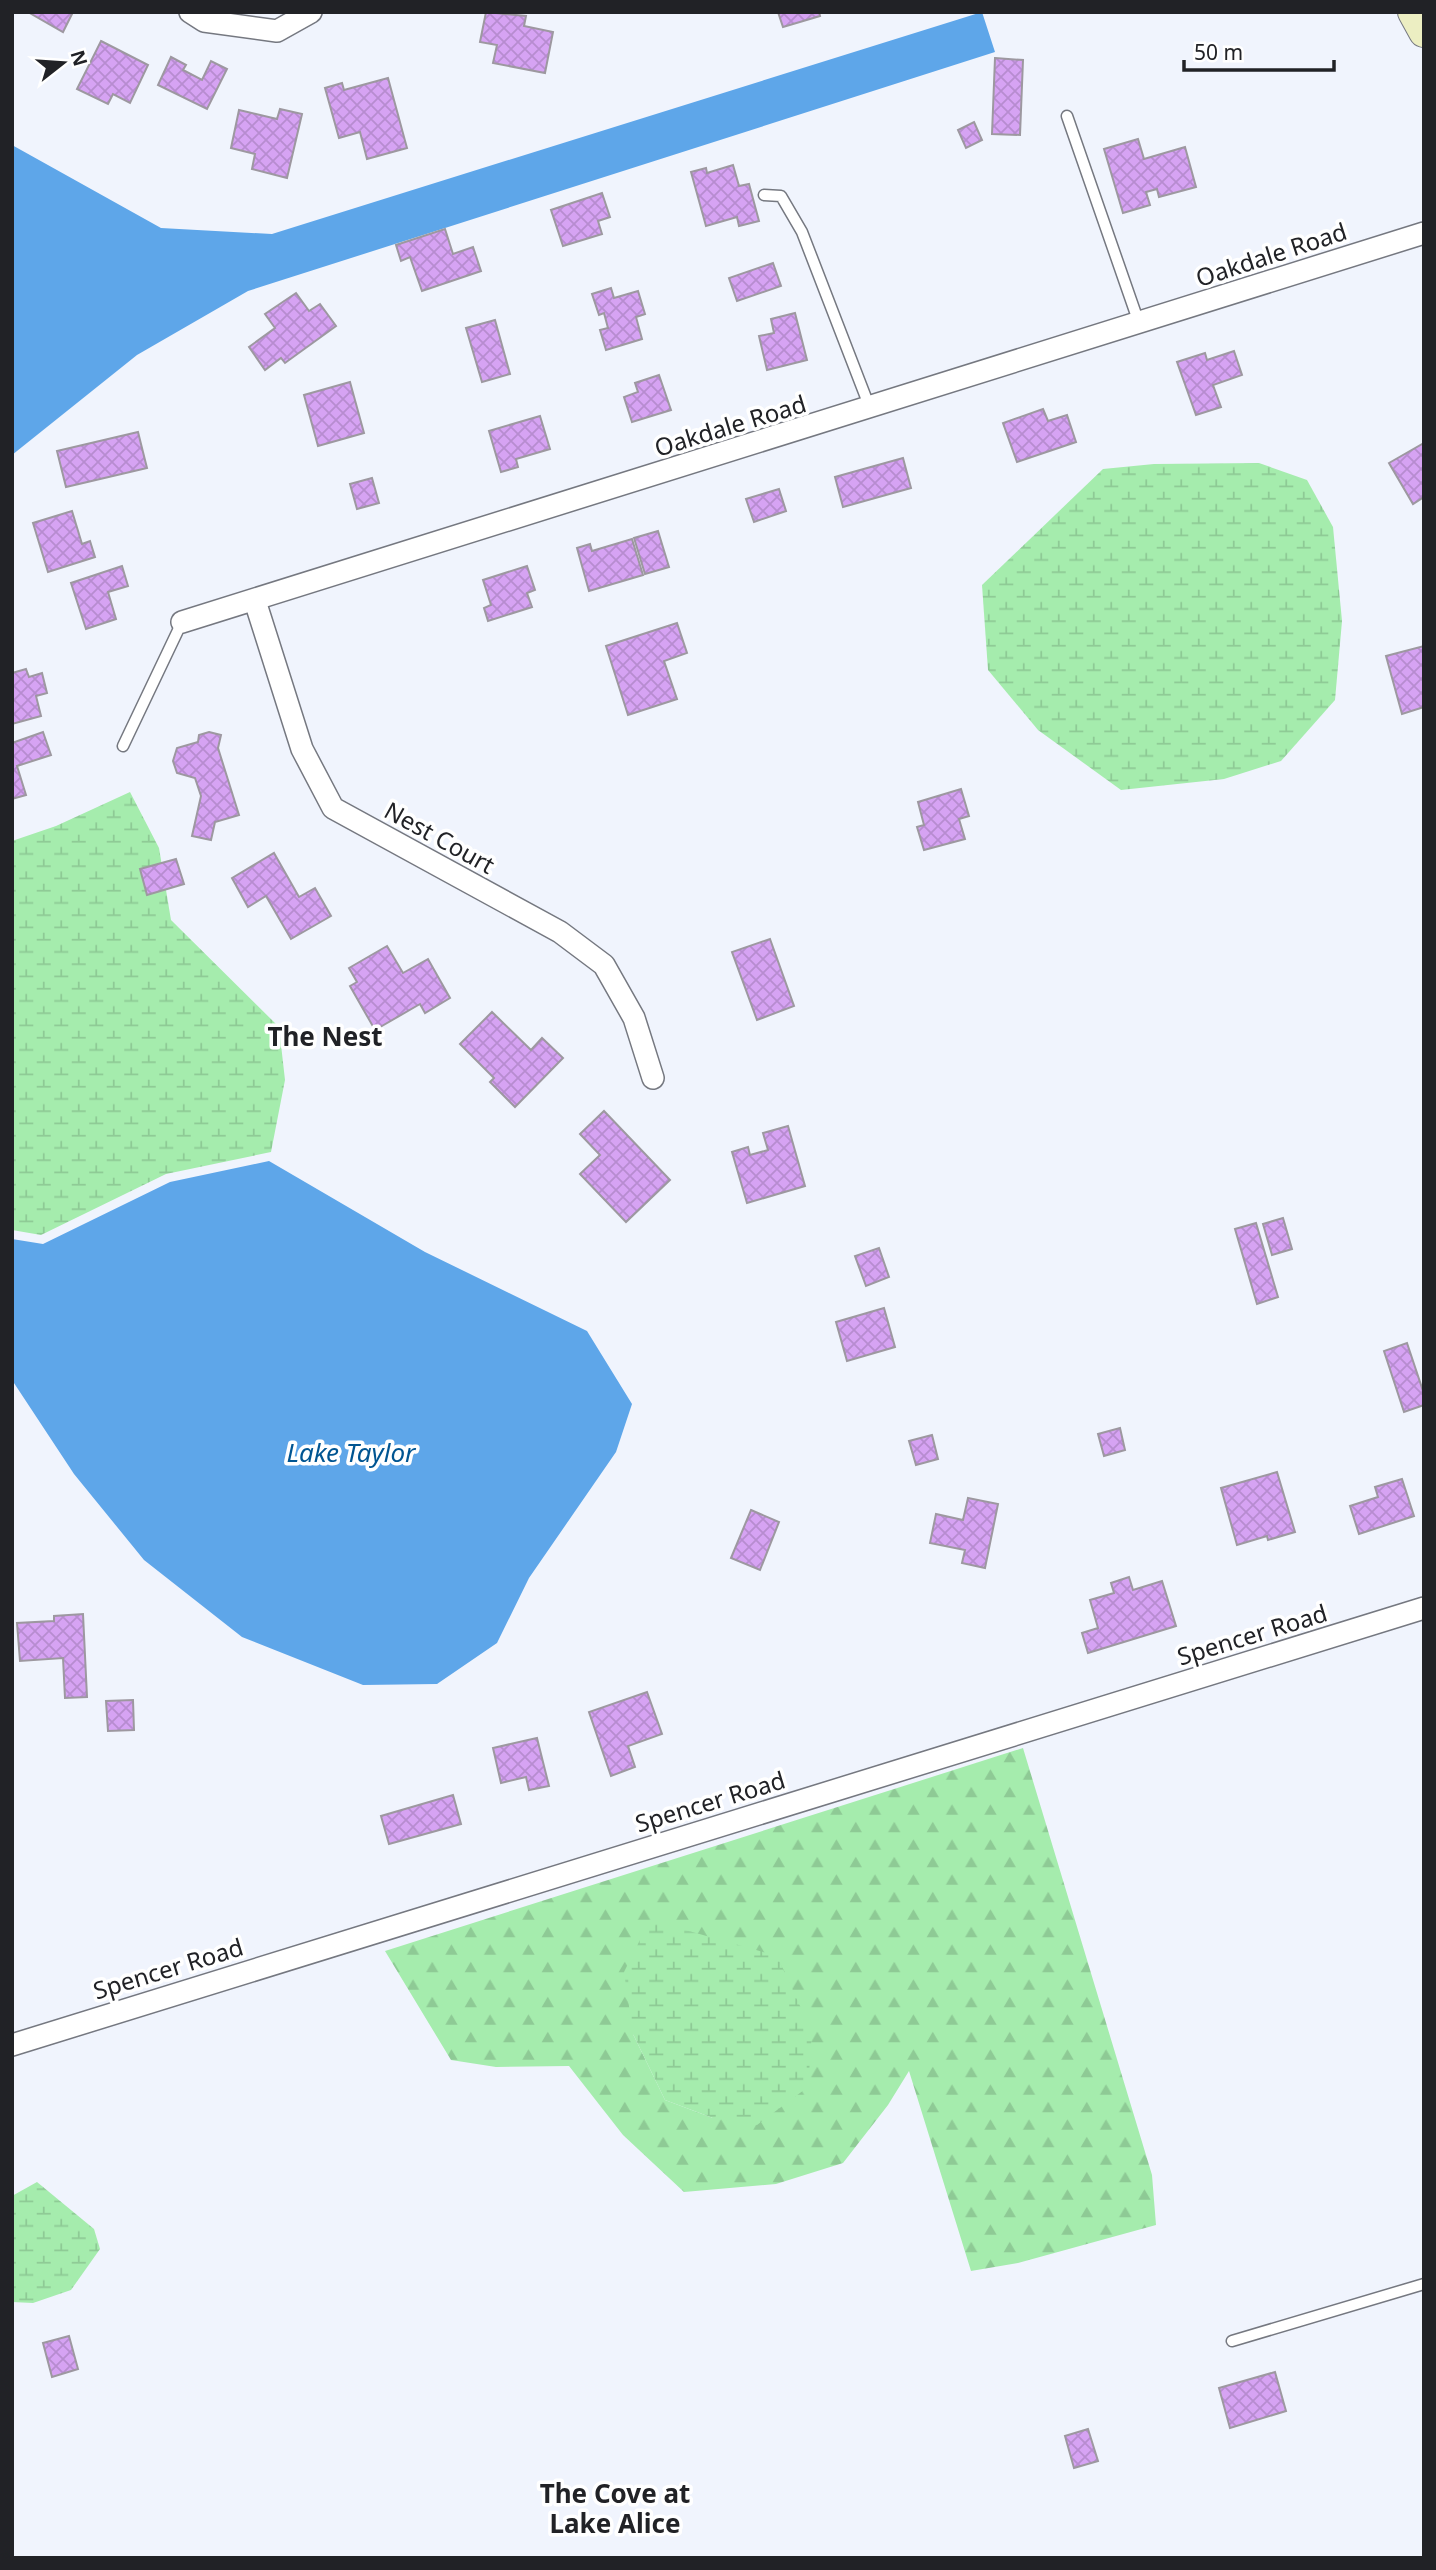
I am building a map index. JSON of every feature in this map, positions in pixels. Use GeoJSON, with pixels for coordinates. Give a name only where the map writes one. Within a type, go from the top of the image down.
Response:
{"type":"FeatureCollection","features":[{"type":"Feature","properties":{"kind":"main road"},"geometry":{"type":"LineString","coordinates":[[1413,12],[1424,32]]}},
{"type":"Feature","properties":{"kind":"street"},"geometry":{"type":"LineString","coordinates":[[190,12],[204,21],[277,31],[311,12]]}},
{"type":"Feature","properties":{"kind":"street","name":"Oakdale Road"},"geometry":{"type":"LineString","coordinates":[[182,622],[1424,233]]}},
{"type":"Feature","properties":{"kind":"street","name":"Nest Court"},"geometry":{"type":"LineString","coordinates":[[255,601],[302,749],[333,808],[560,932],[604,965],[634,1018],[653,1078]]}},
{"type":"Feature","properties":{"kind":"street","name":"Spencer Road"},"geometry":{"type":"LineString","coordinates":[[12,2045],[1424,1608]]}},
{"type":"Feature","properties":{"kind":"lane"},"geometry":{"type":"LineString","coordinates":[[1067,117],[1139,323]]}},
{"type":"Feature","properties":{"kind":"lane"},"geometry":{"type":"LineString","coordinates":[[764,195],[781,196],[802,232],[870,408]]}},
{"type":"Feature","properties":{"kind":"lane","name":"Oakdale Road"},"geometry":{"type":"LineString","coordinates":[[123,746],[182,622]]}},
{"type":"Feature","properties":{"kind":"lane"},"geometry":{"type":"LineString","coordinates":[[1232,2341],[1424,2284]]}},
{"type":"Feature","properties":{"kind":"green space"},"geometry":{"type":"Polygon","coordinates":[[[1259,463],[1307,480],[1333,527],[1342,621],[1335,700],[1281,761],[1224,779],[1121,790],[1038,730],[988,670],[982,585],[1103,469],[1154,464],[1259,463]]]}},
{"type":"Feature","properties":{"kind":"green space"},"geometry":{"type":"Polygon","coordinates":[[[130,792],[159,848],[171,920],[279,1027],[285,1080],[271,1152],[166,1174],[41,1235],[12,1230],[12,841],[56,826],[130,792]]]}},
{"type":"Feature","properties":{"kind":"green space"},"geometry":{"type":"Polygon","coordinates":[[[1023,1748],[1152,2175],[1156,2225],[1018,2263],[971,2271],[909,2071],[888,2105],[843,2163],[776,2184],[684,2192],[623,2135],[569,2066],[496,2067],[451,2060],[385,1951],[1023,1748]],[[633,2034],[665,2100],[713,2118],[633,2034]]]}},
{"type":"Feature","properties":{"kind":"green space"},"geometry":{"type":"Polygon","coordinates":[[[650,1920],[777,1956],[812,2032],[808,2087],[757,2125],[713,2118],[665,2100],[633,2034],[624,1972],[650,1920]]]}},
{"type":"Feature","properties":{"kind":"green space"},"geometry":{"type":"Polygon","coordinates":[[[37,2182],[94,2229],[100,2249],[71,2290],[33,2303],[12,2302],[12,2196],[37,2182]]]}},
{"type":"Feature","properties":{"kind":"water"},"geometry":{"type":"Polygon","coordinates":[[[982,12],[995,52],[248,291],[137,355],[12,455],[12,145],[161,228],[272,234],[982,12]]]}},
{"type":"Feature","properties":{"kind":"water","name":"Lake Taylor"},"geometry":{"type":"Polygon","coordinates":[[[269,1161],[425,1252],[587,1331],[632,1404],[616,1452],[529,1578],[497,1643],[437,1684],[363,1685],[242,1637],[144,1560],[74,1474],[12,1380],[12,1239],[43,1244],[170,1182],[269,1161]]]}},
{"type":"Feature","properties":{"kind":"building"},"geometry":{"type":"Polygon","coordinates":[[[28,12],[73,12],[63,32],[28,12]]]}},
{"type":"Feature","properties":{"kind":"building"},"geometry":{"type":"Polygon","coordinates":[[[486,12],[526,16],[524,26],[553,32],[545,73],[493,63],[497,45],[480,42],[486,12]]]}},
{"type":"Feature","properties":{"kind":"building"},"geometry":{"type":"Polygon","coordinates":[[[778,12],[819,12],[820,16],[783,27],[778,12]]]}},
{"type":"Feature","properties":{"kind":"building"},"geometry":{"type":"Polygon","coordinates":[[[101,41],[148,65],[130,103],[113,94],[108,104],[77,89],[101,41]]]}},
{"type":"Feature","properties":{"kind":"building"},"geometry":{"type":"Polygon","coordinates":[[[171,57],[186,65],[183,70],[202,80],[211,61],[227,69],[207,109],[158,85],[171,57]]]}},
{"type":"Feature","properties":{"kind":"building"},"geometry":{"type":"Polygon","coordinates":[[[995,58],[1023,60],[1020,135],[992,134],[995,58]]]}},
{"type":"Feature","properties":{"kind":"building"},"geometry":{"type":"Polygon","coordinates":[[[388,78],[407,148],[367,159],[360,132],[339,138],[325,88],[342,83],[344,90],[388,78]]]}},
{"type":"Feature","properties":{"kind":"building"},"geometry":{"type":"Polygon","coordinates":[[[280,109],[302,114],[287,178],[252,169],[255,154],[231,148],[239,110],[277,119],[280,109]]]}},
{"type":"Feature","properties":{"kind":"building"},"geometry":{"type":"Polygon","coordinates":[[[974,122],[982,140],[966,148],[958,130],[974,122]]]}},
{"type":"Feature","properties":{"kind":"building"},"geometry":{"type":"Polygon","coordinates":[[[1138,139],[1144,159],[1185,147],[1196,187],[1159,197],[1157,189],[1146,192],[1150,205],[1123,213],[1104,149],[1138,139]]]}},
{"type":"Feature","properties":{"kind":"building"},"geometry":{"type":"Polygon","coordinates":[[[733,165],[739,186],[749,184],[759,221],[739,226],[737,217],[706,226],[691,172],[706,168],[707,173],[733,165]]]}},
{"type":"Feature","properties":{"kind":"building"},"geometry":{"type":"Polygon","coordinates":[[[602,193],[610,217],[598,221],[602,234],[563,246],[551,210],[602,193]]]}},
{"type":"Feature","properties":{"kind":"building"},"geometry":{"type":"Polygon","coordinates":[[[445,229],[453,254],[473,247],[481,271],[422,291],[410,257],[401,261],[396,245],[445,229]]]}},
{"type":"Feature","properties":{"kind":"building"},"geometry":{"type":"Polygon","coordinates":[[[773,263],[781,286],[737,301],[729,278],[773,263]]]}},
{"type":"Feature","properties":{"kind":"building"},"geometry":{"type":"Polygon","coordinates":[[[611,288],[614,298],[638,291],[645,314],[636,317],[642,339],[606,350],[600,330],[608,328],[604,313],[599,315],[592,294],[611,288]]]}},
{"type":"Feature","properties":{"kind":"building"},"geometry":{"type":"Polygon","coordinates":[[[296,293],[309,311],[320,304],[336,326],[285,363],[281,358],[265,370],[249,347],[275,328],[265,314],[296,293]]]}},
{"type":"Feature","properties":{"kind":"building"},"geometry":{"type":"Polygon","coordinates":[[[795,313],[807,360],[767,370],[759,336],[774,333],[771,319],[795,313]]]}},
{"type":"Feature","properties":{"kind":"building"},"geometry":{"type":"Polygon","coordinates":[[[495,320],[510,374],[482,382],[466,328],[495,320]]]}},
{"type":"Feature","properties":{"kind":"building"},"geometry":{"type":"Polygon","coordinates":[[[1234,351],[1242,375],[1213,385],[1221,407],[1196,415],[1177,362],[1205,353],[1207,360],[1234,351]]]}},
{"type":"Feature","properties":{"kind":"building"},"geometry":{"type":"Polygon","coordinates":[[[659,375],[671,410],[632,422],[624,397],[638,392],[635,383],[659,375]]]}},
{"type":"Feature","properties":{"kind":"building"},"geometry":{"type":"Polygon","coordinates":[[[350,382],[364,433],[318,446],[304,395],[350,382]]]}},
{"type":"Feature","properties":{"kind":"building"},"geometry":{"type":"Polygon","coordinates":[[[1043,409],[1048,421],[1067,415],[1076,442],[1017,462],[1003,423],[1043,409]]]}},
{"type":"Feature","properties":{"kind":"building"},"geometry":{"type":"Polygon","coordinates":[[[540,416],[550,449],[516,459],[518,467],[501,472],[489,431],[540,416]]]}},
{"type":"Feature","properties":{"kind":"building"},"geometry":{"type":"Polygon","coordinates":[[[138,432],[147,468],[66,487],[57,451],[138,432]]]}},
{"type":"Feature","properties":{"kind":"building"},"geometry":{"type":"Polygon","coordinates":[[[1424,443],[1424,497],[1413,504],[1389,463],[1424,443]]]}},
{"type":"Feature","properties":{"kind":"building"},"geometry":{"type":"Polygon","coordinates":[[[903,458],[911,488],[843,507],[835,477],[903,458]]]}},
{"type":"Feature","properties":{"kind":"building"},"geometry":{"type":"Polygon","coordinates":[[[372,478],[379,503],[357,509],[350,484],[372,478]]]}},
{"type":"Feature","properties":{"kind":"building"},"geometry":{"type":"Polygon","coordinates":[[[779,489],[786,511],[754,522],[746,499],[779,489]]]}},
{"type":"Feature","properties":{"kind":"building"},"geometry":{"type":"Polygon","coordinates":[[[72,511],[82,544],[90,541],[95,557],[48,572],[33,523],[72,511]]]}},
{"type":"Feature","properties":{"kind":"building"},"geometry":{"type":"Polygon","coordinates":[[[658,531],[669,567],[645,574],[634,538],[658,531]]]}},
{"type":"Feature","properties":{"kind":"building"},"geometry":{"type":"Polygon","coordinates":[[[632,539],[643,575],[589,591],[577,548],[590,544],[592,551],[632,539]]]}},
{"type":"Feature","properties":{"kind":"building"},"geometry":{"type":"Polygon","coordinates":[[[122,566],[128,586],[108,592],[116,619],[86,629],[71,583],[122,566]]]}},
{"type":"Feature","properties":{"kind":"building"},"geometry":{"type":"Polygon","coordinates":[[[527,566],[535,590],[527,593],[532,607],[488,621],[484,608],[491,605],[483,580],[527,566]]]}},
{"type":"Feature","properties":{"kind":"building"},"geometry":{"type":"Polygon","coordinates":[[[677,623],[687,653],[664,661],[677,699],[628,715],[606,646],[677,623]]]}},
{"type":"Feature","properties":{"kind":"building"},"geometry":{"type":"Polygon","coordinates":[[[1424,646],[1424,707],[1402,714],[1386,656],[1424,646]]]}},
{"type":"Feature","properties":{"kind":"building"},"geometry":{"type":"Polygon","coordinates":[[[26,669],[29,677],[42,673],[47,693],[36,696],[41,716],[12,724],[12,673],[26,669]]]}},
{"type":"Feature","properties":{"kind":"building"},"geometry":{"type":"Polygon","coordinates":[[[43,732],[51,755],[17,766],[26,795],[12,799],[12,743],[43,732]]]}},
{"type":"Feature","properties":{"kind":"building"},"geometry":{"type":"Polygon","coordinates":[[[209,732],[221,735],[218,748],[239,815],[215,822],[211,840],[192,836],[201,796],[195,778],[177,773],[173,761],[177,748],[198,742],[199,735],[209,732]]]}},
{"type":"Feature","properties":{"kind":"building"},"geometry":{"type":"Polygon","coordinates":[[[961,789],[969,816],[959,819],[965,839],[924,850],[917,827],[924,825],[918,802],[961,789]]]}},
{"type":"Feature","properties":{"kind":"building"},"geometry":{"type":"Polygon","coordinates":[[[274,853],[299,897],[315,888],[331,916],[291,939],[266,896],[248,907],[232,878],[274,853]]]}},
{"type":"Feature","properties":{"kind":"building"},"geometry":{"type":"Polygon","coordinates":[[[176,859],[184,884],[147,895],[140,869],[176,859]]]}},
{"type":"Feature","properties":{"kind":"building"},"geometry":{"type":"Polygon","coordinates":[[[770,939],[794,1006],[757,1020],[732,952],[770,939]]]}},
{"type":"Feature","properties":{"kind":"building"},"geometry":{"type":"Polygon","coordinates":[[[387,946],[403,973],[428,959],[450,998],[425,1013],[420,1004],[375,1030],[350,986],[357,982],[349,968],[387,946]]]}},
{"type":"Feature","properties":{"kind":"building"},"geometry":{"type":"Polygon","coordinates":[[[492,1012],[531,1050],[542,1038],[563,1058],[515,1107],[490,1082],[494,1078],[460,1044],[492,1012]]]}},
{"type":"Feature","properties":{"kind":"building"},"geometry":{"type":"Polygon","coordinates":[[[604,1111],[670,1180],[626,1222],[580,1174],[600,1155],[580,1134],[604,1111]]]}},
{"type":"Feature","properties":{"kind":"building"},"geometry":{"type":"Polygon","coordinates":[[[788,1126],[805,1186],[747,1203],[732,1152],[748,1147],[750,1155],[768,1150],[763,1133],[788,1126]]]}},
{"type":"Feature","properties":{"kind":"building"},"geometry":{"type":"Polygon","coordinates":[[[1283,1218],[1292,1249],[1272,1255],[1263,1224],[1283,1218]]]}},
{"type":"Feature","properties":{"kind":"building"},"geometry":{"type":"Polygon","coordinates":[[[1256,1223],[1278,1297],[1257,1304],[1235,1229],[1256,1223]]]}},
{"type":"Feature","properties":{"kind":"building"},"geometry":{"type":"Polygon","coordinates":[[[879,1248],[889,1277],[866,1286],[855,1256],[879,1248]]]}},
{"type":"Feature","properties":{"kind":"building"},"geometry":{"type":"Polygon","coordinates":[[[884,1308],[895,1347],[847,1361],[836,1322],[884,1308]]]}},
{"type":"Feature","properties":{"kind":"building"},"geometry":{"type":"Polygon","coordinates":[[[1407,1343],[1424,1394],[1424,1405],[1404,1412],[1384,1351],[1407,1343]]]}},
{"type":"Feature","properties":{"kind":"building"},"geometry":{"type":"Polygon","coordinates":[[[1120,1428],[1125,1450],[1104,1456],[1098,1434],[1120,1428]]]}},
{"type":"Feature","properties":{"kind":"building"},"geometry":{"type":"Polygon","coordinates":[[[932,1435],[938,1459],[916,1465],[909,1441],[932,1435]]]}},
{"type":"Feature","properties":{"kind":"building"},"geometry":{"type":"Polygon","coordinates":[[[1277,1472],[1295,1532],[1268,1540],[1267,1536],[1237,1545],[1221,1488],[1277,1472]]]}},
{"type":"Feature","properties":{"kind":"building"},"geometry":{"type":"Polygon","coordinates":[[[1402,1479],[1414,1516],[1359,1534],[1350,1506],[1378,1497],[1375,1487],[1402,1479]]]}},
{"type":"Feature","properties":{"kind":"building"},"geometry":{"type":"Polygon","coordinates":[[[968,1498],[998,1504],[985,1568],[962,1563],[965,1550],[930,1543],[936,1514],[963,1520],[968,1498]]]}},
{"type":"Feature","properties":{"kind":"building"},"geometry":{"type":"Polygon","coordinates":[[[751,1510],[779,1522],[760,1570],[731,1558],[751,1510]]]}},
{"type":"Feature","properties":{"kind":"building"},"geometry":{"type":"Polygon","coordinates":[[[1129,1577],[1133,1590],[1162,1581],[1176,1626],[1088,1653],[1082,1633],[1098,1628],[1090,1600],[1114,1593],[1111,1583],[1129,1577]]]}},
{"type":"Feature","properties":{"kind":"building"},"geometry":{"type":"Polygon","coordinates":[[[83,1614],[87,1697],[65,1698],[63,1658],[20,1661],[17,1623],[54,1621],[54,1616],[83,1614]]]}},
{"type":"Feature","properties":{"kind":"building"},"geometry":{"type":"Polygon","coordinates":[[[647,1692],[662,1734],[628,1746],[635,1767],[611,1776],[589,1712],[647,1692]]]}},
{"type":"Feature","properties":{"kind":"building"},"geometry":{"type":"Polygon","coordinates":[[[133,1700],[134,1730],[108,1731],[106,1701],[133,1700]]]}},
{"type":"Feature","properties":{"kind":"building"},"geometry":{"type":"Polygon","coordinates":[[[537,1738],[549,1786],[529,1790],[526,1777],[501,1783],[493,1748],[537,1738]]]}},
{"type":"Feature","properties":{"kind":"building"},"geometry":{"type":"Polygon","coordinates":[[[453,1795],[461,1824],[389,1844],[381,1816],[453,1795]]]}},
{"type":"Feature","properties":{"kind":"building"},"geometry":{"type":"Polygon","coordinates":[[[69,2336],[78,2369],[52,2377],[43,2343],[69,2336]]]}},
{"type":"Feature","properties":{"kind":"building"},"geometry":{"type":"Polygon","coordinates":[[[1275,2372],[1286,2411],[1230,2428],[1219,2388],[1275,2372]]]}},
{"type":"Feature","properties":{"kind":"building"},"geometry":{"type":"Polygon","coordinates":[[[1088,2429],[1098,2461],[1074,2468],[1065,2436],[1088,2429]]]}},
{"type":"Feature","properties":{"kind":"district","name":"The Nest"},"geometry":{"type":"Point","coordinates":[325,1036]}},
{"type":"Feature","properties":{"kind":"district","name":"The Cove at Lake Alice"},"geometry":{"type":"Point","coordinates":[615,2508]}}]}
